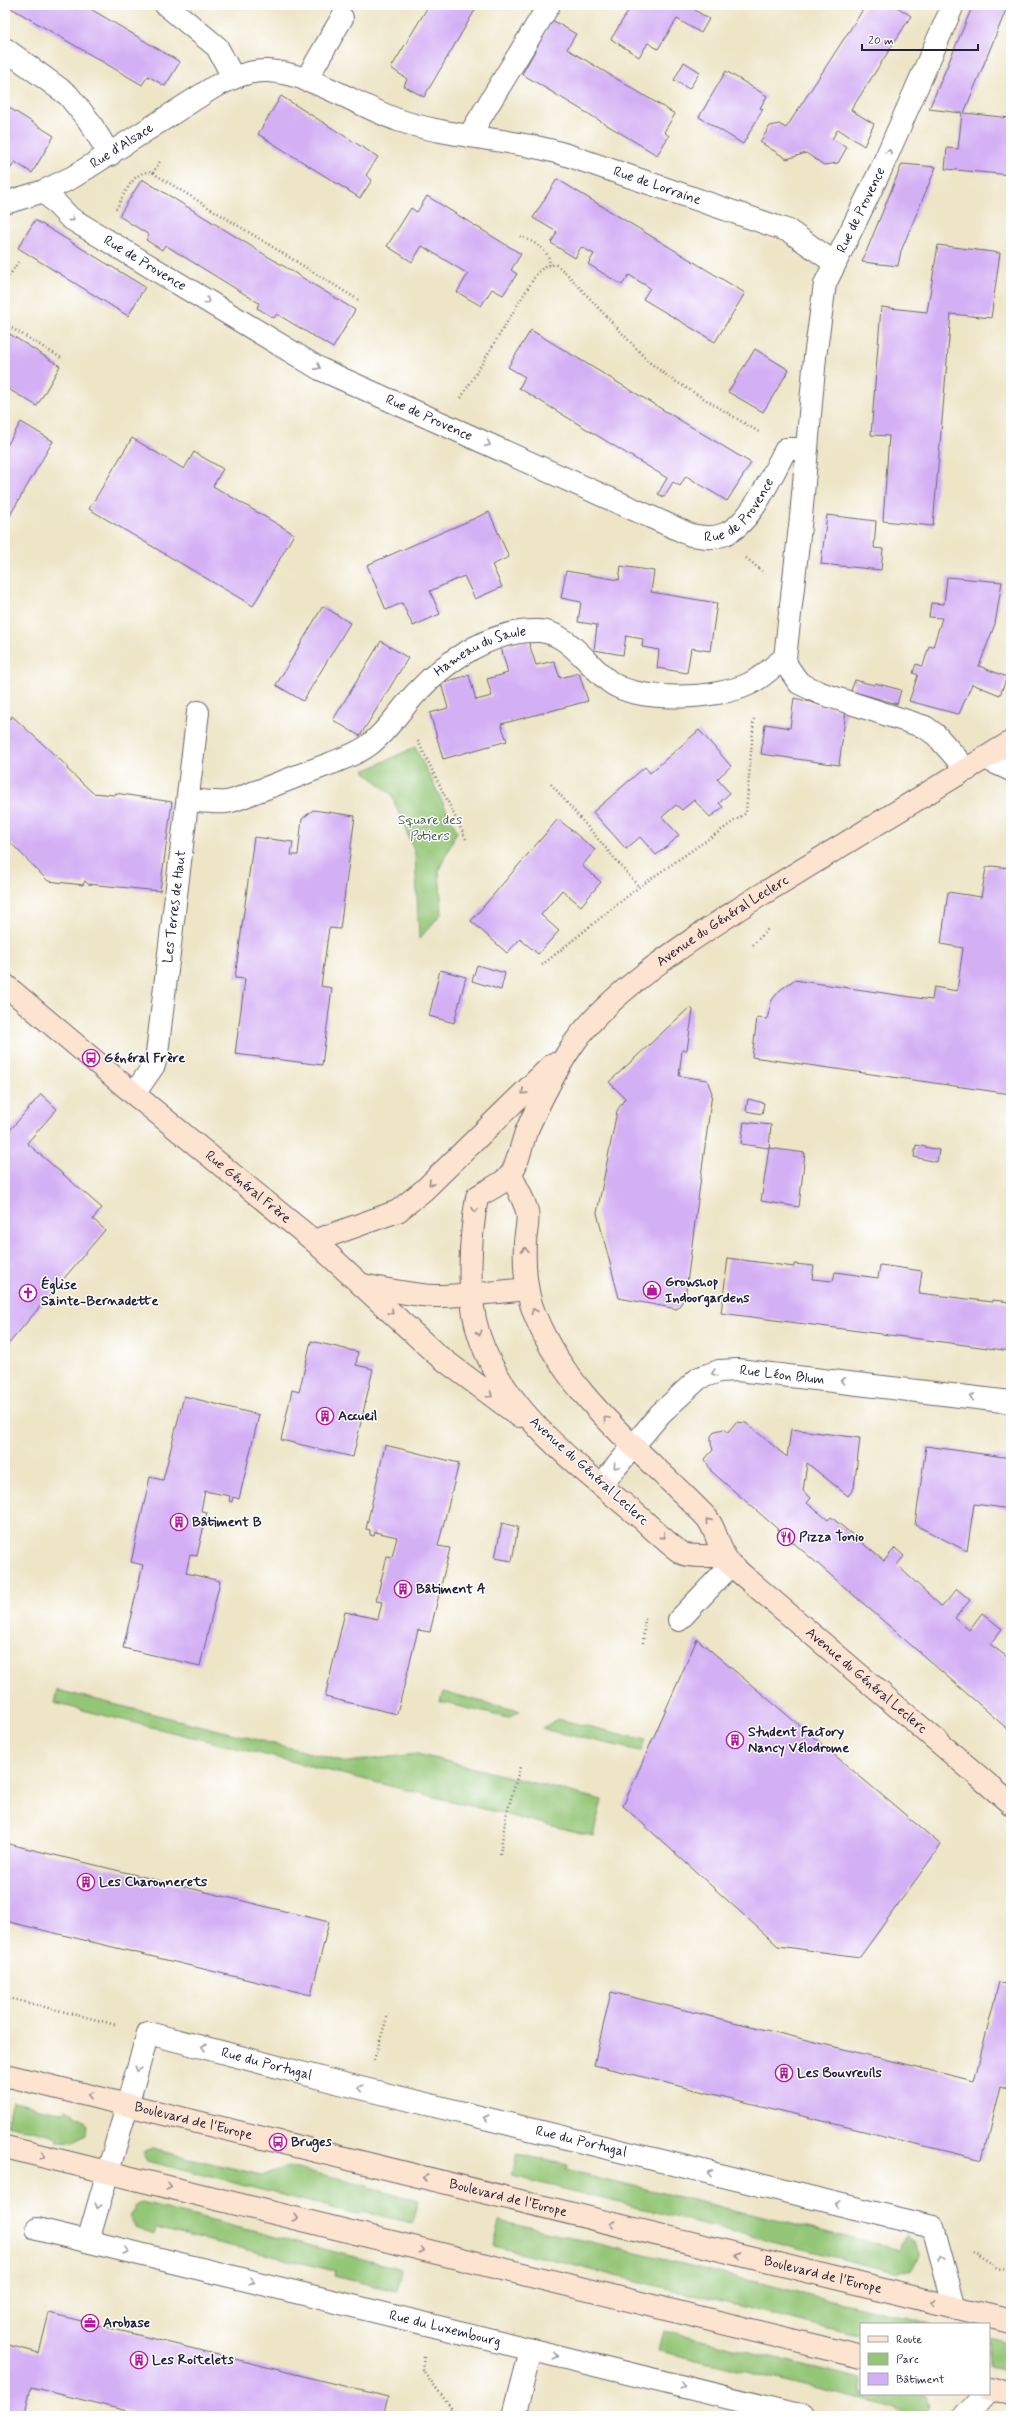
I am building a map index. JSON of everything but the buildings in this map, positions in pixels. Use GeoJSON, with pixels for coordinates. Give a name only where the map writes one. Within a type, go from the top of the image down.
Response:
{"type":"FeatureCollection","features":[{"type":"Feature","properties":{"kind":"main road","name":"Avenue du Général Leclerc"},"geometry":{"type":"LineString","coordinates":[[727,1561],[684,1554],[601,1484],[526,1415],[494,1367],[479,1335],[472,1295],[470,1241],[478,1197],[511,1175],[527,1132],[544,1095],[573,1046],[601,1012],[627,990],[712,927],[1011,742]]}},
{"type":"Feature","properties":{"kind":"main road","name":"Rue Général Frère"},"geometry":{"type":"LineString","coordinates":[[5,985],[134,1094],[314,1241],[436,1354],[548,1436]]}},
{"type":"Feature","properties":{"kind":"main road"},"geometry":{"type":"LineString","coordinates":[[314,1241],[398,1211],[424,1190],[573,1046]]}},
{"type":"Feature","properties":{"kind":"main road","name":"Avenue du Général Leclerc"},"geometry":{"type":"LineString","coordinates":[[511,1175],[527,1212],[525,1264],[527,1289],[540,1324],[556,1354],[599,1412],[632,1447],[688,1498],[712,1525],[727,1561],[1011,1804]]}},
{"type":"Feature","properties":{"kind":"main road"},"geometry":{"type":"LineString","coordinates":[[363,1285],[404,1293],[434,1296],[472,1295],[527,1289]]}},
{"type":"Feature","properties":{"kind":"main road","name":"Boulevard de l'Europe"},"geometry":{"type":"LineString","coordinates":[[5,2075],[1011,2321]]}},
{"type":"Feature","properties":{"kind":"main road"},"geometry":{"type":"LineString","coordinates":[[5,2147],[860,2357]]}},
{"type":"Feature","properties":{"kind":"main road"},"geometry":{"type":"LineString","coordinates":[[990,2390],[1011,2394]]}},
{"type":"Feature","properties":{"kind":"street"},"geometry":{"type":"LineString","coordinates":[[166,5],[217,47],[233,77]]}},
{"type":"Feature","properties":{"kind":"street"},"geometry":{"type":"LineString","coordinates":[[469,136],[550,5]]}},
{"type":"Feature","properties":{"kind":"street","name":"Rue de Provence"},"geometry":{"type":"LineString","coordinates":[[785,658],[796,449],[825,284],[881,169],[954,5]]}},
{"type":"Feature","properties":{"kind":"street"},"geometry":{"type":"LineString","coordinates":[[306,80],[342,18]]}},
{"type":"Feature","properties":{"kind":"street"},"geometry":{"type":"LineString","coordinates":[[5,49],[68,95],[89,121],[110,155]]}},
{"type":"Feature","properties":{"kind":"street","name":"Rue de Lorraine"},"geometry":{"type":"LineString","coordinates":[[233,77],[252,72],[269,71],[306,80],[398,120],[469,136],[540,146],[789,231],[835,262]]}},
{"type":"Feature","properties":{"kind":"street","name":"Rue d'Alsace"},"geometry":{"type":"LineString","coordinates":[[5,204],[44,191],[73,177],[110,155],[214,87],[233,77]]}},
{"type":"Feature","properties":{"kind":"street","name":"Rue de Provence"},"geometry":{"type":"LineString","coordinates":[[44,191],[70,218],[320,369],[691,536],[709,538],[726,534],[747,518],[796,449]]}},
{"type":"Feature","properties":{"kind":"street","name":"Hameau du Saule"},"geometry":{"type":"LineString","coordinates":[[188,800],[226,802],[341,759],[367,747],[386,730],[419,690],[458,658],[483,644],[513,634],[540,631],[556,636],[580,654],[609,682],[621,689],[638,694],[669,696],[711,694],[732,691],[751,684],[785,658]]}},
{"type":"Feature","properties":{"kind":"street"},"geometry":{"type":"LineString","coordinates":[[785,658],[787,666],[799,683],[820,693],[925,727],[936,735],[967,770]]}},
{"type":"Feature","properties":{"kind":"street","name":"Les Terres de Haut"},"geometry":{"type":"LineString","coordinates":[[134,1094],[154,1065],[157,1053],[198,712]]}},
{"type":"Feature","properties":{"kind":"street"},"geometry":{"type":"LineString","coordinates":[[985,758],[1011,770]]}},
{"type":"Feature","properties":{"kind":"street","name":"Rue Léon Blum"},"geometry":{"type":"LineString","coordinates":[[601,1484],[660,1414],[699,1378],[719,1371],[745,1370],[1011,1402]]}},
{"type":"Feature","properties":{"kind":"street"},"geometry":{"type":"LineString","coordinates":[[679,1620],[727,1561]]}},
{"type":"Feature","properties":{"kind":"street"},"geometry":{"type":"LineString","coordinates":[[88,2242],[107,2171],[148,2033]]}},
{"type":"Feature","properties":{"kind":"street","name":"Rue du Portugal"},"geometry":{"type":"LineString","coordinates":[[148,2033],[336,2082],[934,2227],[955,2308]]}},
{"type":"Feature","properties":{"kind":"street","name":"Rue du Luxembourg"},"geometry":{"type":"LineString","coordinates":[[37,2228],[88,2242],[802,2416]]}},
{"type":"Feature","properties":{"kind":"street"},"geometry":{"type":"LineString","coordinates":[[514,2416],[531,2350]]}},
{"type":"Feature","properties":{"kind":"street"},"geometry":{"type":"LineString","coordinates":[[965,2416],[984,2395]]}},
{"type":"Feature","properties":{"kind":"path"},"geometry":{"type":"LineString","coordinates":[[153,173],[159,162]]}},
{"type":"Feature","properties":{"kind":"path"},"geometry":{"type":"LineString","coordinates":[[100,236],[134,179],[142,173],[153,173],[360,301]]}},
{"type":"Feature","properties":{"kind":"path"},"geometry":{"type":"LineString","coordinates":[[520,236],[544,249],[550,257],[550,265]]}},
{"type":"Feature","properties":{"kind":"path"},"geometry":{"type":"LineString","coordinates":[[5,283],[18,262]]}},
{"type":"Feature","properties":{"kind":"path"},"geometry":{"type":"LineString","coordinates":[[445,425],[537,273],[545,266],[555,264],[566,273],[649,362],[670,378],[796,449]]}},
{"type":"Feature","properties":{"kind":"path"},"geometry":{"type":"LineString","coordinates":[[5,324],[63,359]]}},
{"type":"Feature","properties":{"kind":"path"},"geometry":{"type":"LineString","coordinates":[[749,560],[766,575]]}},
{"type":"Feature","properties":{"kind":"path"},"geometry":{"type":"LineString","coordinates":[[542,965],[639,887],[746,813],[756,701],[751,684]]}},
{"type":"Feature","properties":{"kind":"path"},"geometry":{"type":"LineString","coordinates":[[403,711],[467,841]]}},
{"type":"Feature","properties":{"kind":"path"},"geometry":{"type":"LineString","coordinates":[[551,784],[639,887]]}},
{"type":"Feature","properties":{"kind":"path"},"geometry":{"type":"LineString","coordinates":[[500,1854],[506,1816],[520,1767]]}},
{"type":"Feature","properties":{"kind":"path"},"geometry":{"type":"LineString","coordinates":[[5,1997],[148,2033]]}},
{"type":"Feature","properties":{"kind":"path"},"geometry":{"type":"LineString","coordinates":[[376,2051],[388,2014]]}},
{"type":"Feature","properties":{"kind":"path"},"geometry":{"type":"LineString","coordinates":[[432,2325],[422,2369],[457,2416]]}},
{"type":"Feature","properties":{"kind":"green space","name":"Square des Potiers"},"geometry":{"type":"Polygon","coordinates":[[[415,747],[457,831],[439,870],[442,913],[419,939],[415,853],[391,794],[364,771],[415,747]]]}},
{"type":"Feature","properties":{"kind":"green space"},"geometry":{"type":"Polygon","coordinates":[[[57,1690],[347,1762],[417,1754],[602,1800],[593,1836],[54,1703],[57,1690]]]}},
{"type":"Feature","properties":{"kind":"green space"},"geometry":{"type":"Polygon","coordinates":[[[443,1692],[520,1711],[508,1718],[440,1702],[443,1692]]]}},
{"type":"Feature","properties":{"kind":"green space"},"geometry":{"type":"Polygon","coordinates":[[[557,1719],[646,1740],[641,1751],[542,1729],[557,1719]]]}},
{"type":"Feature","properties":{"kind":"green space"},"geometry":{"type":"Polygon","coordinates":[[[13,2102],[64,2113],[65,2110],[82,2118],[87,2124],[86,2135],[74,2142],[57,2141],[58,2137],[6,2125],[13,2102]]]}},
{"type":"Feature","properties":{"kind":"green space"},"geometry":{"type":"Polygon","coordinates":[[[152,2149],[261,2175],[288,2167],[369,2185],[369,2188],[419,2200],[413,2223],[362,2212],[361,2215],[147,2161],[143,2154],[146,2150],[152,2149]]]}},
{"type":"Feature","properties":{"kind":"green space"},"geometry":{"type":"Polygon","coordinates":[[[517,2154],[568,2165],[567,2170],[900,2250],[905,2236],[914,2242],[920,2256],[913,2269],[898,2273],[512,2176],[517,2154]]]}},
{"type":"Feature","properties":{"kind":"green space"},"geometry":{"type":"Polygon","coordinates":[[[142,2203],[402,2269],[396,2291],[334,2276],[335,2271],[156,2228],[154,2234],[135,2227],[129,2217],[136,2205],[142,2203]]]}},
{"type":"Feature","properties":{"kind":"green space"},"geometry":{"type":"Polygon","coordinates":[[[500,2220],[926,2323],[860,2323],[860,2336],[494,2246],[500,2220]]]}},
{"type":"Feature","properties":{"kind":"green space"},"geometry":{"type":"Polygon","coordinates":[[[664,2331],[860,2379],[860,2395],[923,2395],[926,2397],[929,2408],[923,2416],[908,2416],[892,2407],[659,2351],[664,2331]]]}},
{"type":"Feature","properties":{"kind":"green space"},"geometry":{"type":"Polygon","coordinates":[[[990,2338],[1011,2344],[1011,2372],[990,2367],[990,2338]]]}},
{"type":"Feature","properties":{"kind":"place","name":"Général Frère"},"geometry":{"type":"Point","coordinates":[91,1058]}},
{"type":"Feature","properties":{"kind":"place","name":"Growshop Indoorgardens"},"geometry":{"type":"Point","coordinates":[652,1290]}},
{"type":"Feature","properties":{"kind":"place","name":"Église Sainte-Bernadette"},"geometry":{"type":"Point","coordinates":[28,1293]}},
{"type":"Feature","properties":{"kind":"place","name":"Accueil"},"geometry":{"type":"Point","coordinates":[325,1416]}},
{"type":"Feature","properties":{"kind":"place","name":"Bâtiment B"},"geometry":{"type":"Point","coordinates":[179,1522]}},
{"type":"Feature","properties":{"kind":"place","name":"Pizza Tonio"},"geometry":{"type":"Point","coordinates":[786,1537]}},
{"type":"Feature","properties":{"kind":"place","name":"Bâtiment A"},"geometry":{"type":"Point","coordinates":[403,1589]}},
{"type":"Feature","properties":{"kind":"place","name":"Student Factory Nancy Vélodrome"},"geometry":{"type":"Point","coordinates":[735,1740]}},
{"type":"Feature","properties":{"kind":"place","name":"Les Charonnerets"},"geometry":{"type":"Point","coordinates":[86,1882]}},
{"type":"Feature","properties":{"kind":"place","name":"Les Bouvreuils"},"geometry":{"type":"Point","coordinates":[784,2073]}},
{"type":"Feature","properties":{"kind":"place","name":"Bruges"},"geometry":{"type":"Point","coordinates":[278,2142]}},
{"type":"Feature","properties":{"kind":"place","name":"Arobase"},"geometry":{"type":"Point","coordinates":[90,2323]}},
{"type":"Feature","properties":{"kind":"place","name":"Les Roitelets"},"geometry":{"type":"Point","coordinates":[139,2360]}}]}
